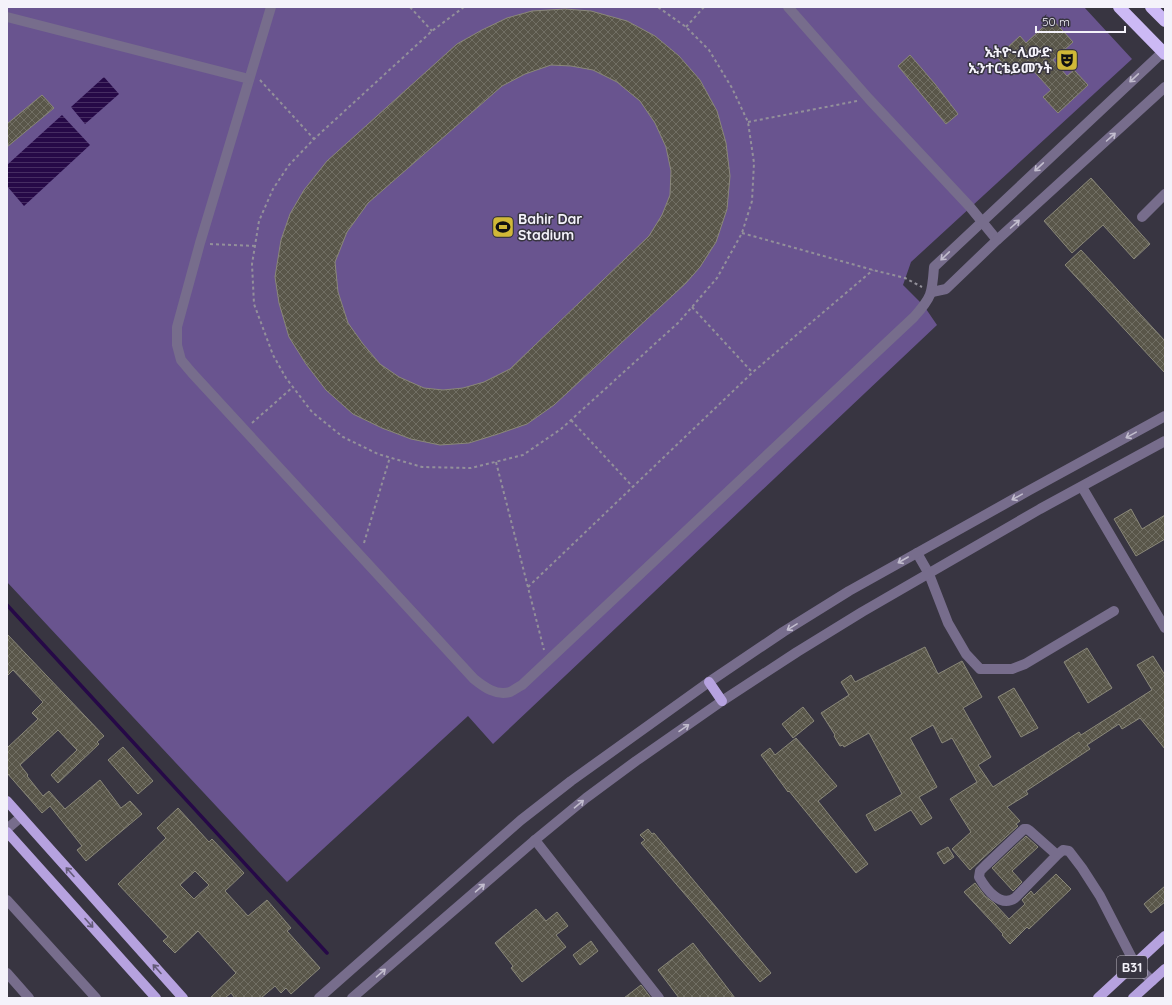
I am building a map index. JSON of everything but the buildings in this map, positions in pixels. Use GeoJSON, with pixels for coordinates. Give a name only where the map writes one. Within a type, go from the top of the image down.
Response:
{"type":"FeatureCollection","features":[{"type":"Feature","properties":{"kind":"highway"},"geometry":{"type":"LineString","coordinates":[[1119,7],[1164,52]]}},
{"type":"Feature","properties":{"kind":"highway"},"geometry":{"type":"LineString","coordinates":[[1151,7],[1165,21]]}},
{"type":"Feature","properties":{"kind":"main road"},"geometry":{"type":"LineString","coordinates":[[709,682],[722,701]]}},
{"type":"Feature","properties":{"kind":"main road"},"geometry":{"type":"LineString","coordinates":[[7,801],[183,998]]}},
{"type":"Feature","properties":{"kind":"main road"},"geometry":{"type":"LineString","coordinates":[[7,830],[156,998]]}},
{"type":"Feature","properties":{"kind":"main road","name":"B31"},"geometry":{"type":"LineString","coordinates":[[1098,998],[1165,936]]}},
{"type":"Feature","properties":{"kind":"main road","name":"B31"},"geometry":{"type":"LineString","coordinates":[[1133,998],[1165,969]]}},
{"type":"Feature","properties":{"kind":"street"},"geometry":{"type":"LineString","coordinates":[[271,7],[200,243],[177,326],[177,345],[181,360],[474,679],[486,689],[497,692],[510,692],[522,685],[914,317],[924,306],[932,292],[934,267],[1164,52]]}},
{"type":"Feature","properties":{"kind":"street"},"geometry":{"type":"LineString","coordinates":[[788,7],[998,240]]}},
{"type":"Feature","properties":{"kind":"street"},"geometry":{"type":"LineString","coordinates":[[7,17],[251,75]]}},
{"type":"Feature","properties":{"kind":"street"},"geometry":{"type":"LineString","coordinates":[[932,292],[946,289],[1165,87]]}},
{"type":"Feature","properties":{"kind":"street"},"geometry":{"type":"LineString","coordinates":[[1142,217],[1165,194]]}},
{"type":"Feature","properties":{"kind":"street"},"geometry":{"type":"LineString","coordinates":[[319,998],[521,820],[571,781],[709,682],[784,632],[850,591],[1165,416]]}},
{"type":"Feature","properties":{"kind":"street"},"geometry":{"type":"LineString","coordinates":[[352,998],[535,840],[586,798],[722,701],[862,612],[1165,441]]}},
{"type":"Feature","properties":{"kind":"street"},"geometry":{"type":"LineString","coordinates":[[1082,487],[1165,628]]}},
{"type":"Feature","properties":{"kind":"street"},"geometry":{"type":"LineString","coordinates":[[917,553],[929,574],[948,623],[966,654],[980,669],[1012,669],[1025,664],[1114,611]]}},
{"type":"Feature","properties":{"kind":"street"},"geometry":{"type":"LineString","coordinates":[[7,830],[21,817]]}},
{"type":"Feature","properties":{"kind":"street"},"geometry":{"type":"LineString","coordinates":[[1057,855],[1030,831],[1024,829],[980,871],[979,877],[998,899],[1004,902],[1010,901],[1057,855],[1063,850],[1069,851],[1100,896],[1135,964],[1152,981]]}},
{"type":"Feature","properties":{"kind":"street"},"geometry":{"type":"LineString","coordinates":[[535,840],[659,998]]}},
{"type":"Feature","properties":{"kind":"street"},"geometry":{"type":"LineString","coordinates":[[7,900],[96,998]]}},
{"type":"Feature","properties":{"kind":"street"},"geometry":{"type":"LineString","coordinates":[[7,973],[28,998]]}},
{"type":"Feature","properties":{"kind":"path"},"geometry":{"type":"LineString","coordinates":[[410,7],[432,32]]}},
{"type":"Feature","properties":{"kind":"path"},"geometry":{"type":"LineString","coordinates":[[464,7],[432,32],[314,139],[289,164],[273,189],[259,220],[252,264],[254,304],[273,355],[286,378],[312,412],[343,437],[378,454],[422,466],[471,468],[523,455],[561,429],[679,322],[717,278],[742,233],[752,202],[754,163],[748,122],[732,88],[709,50],[686,27],[658,7]]}},
{"type":"Feature","properties":{"kind":"path"},"geometry":{"type":"LineString","coordinates":[[686,27],[704,7]]}},
{"type":"Feature","properties":{"kind":"path"},"geometry":{"type":"LineString","coordinates":[[251,75],[314,139]]}},
{"type":"Feature","properties":{"kind":"path"},"geometry":{"type":"LineString","coordinates":[[748,122],[869,98]]}},
{"type":"Feature","properties":{"kind":"path"},"geometry":{"type":"LineString","coordinates":[[742,233],[905,278],[932,292]]}},
{"type":"Feature","properties":{"kind":"path"},"geometry":{"type":"LineString","coordinates":[[200,243],[255,246]]}},
{"type":"Feature","properties":{"kind":"path"},"geometry":{"type":"LineString","coordinates":[[528,587],[752,372],[873,270]]}},
{"type":"Feature","properties":{"kind":"path"},"geometry":{"type":"LineString","coordinates":[[692,307],[752,372]]}},
{"type":"Feature","properties":{"kind":"path"},"geometry":{"type":"LineString","coordinates":[[244,430],[293,387]]}},
{"type":"Feature","properties":{"kind":"path"},"geometry":{"type":"LineString","coordinates":[[571,420],[633,487]]}},
{"type":"Feature","properties":{"kind":"path"},"geometry":{"type":"LineString","coordinates":[[360,555],[390,457]]}},
{"type":"Feature","properties":{"kind":"path"},"geometry":{"type":"LineString","coordinates":[[496,462],[547,661]]}},
{"type":"Feature","properties":{"kind":"shaded area"},"geometry":{"type":"Polygon","coordinates":[[[7,7],[1084,7],[1132,59],[911,262],[903,285],[924,306],[937,325],[493,744],[468,716],[287,882],[7,582],[7,7]]]}},
{"type":"Feature","properties":{"kind":"shaded area"},"geometry":{"type":"Polygon","coordinates":[[[104,77],[119,94],[85,124],[71,107],[104,77]]]}},
{"type":"Feature","properties":{"kind":"shaded area"},"geometry":{"type":"Polygon","coordinates":[[[62,115],[90,145],[24,206],[7,186],[7,165],[62,115]]]}},
{"type":"Feature","properties":{"kind":"waterway"},"geometry":{"type":"LineString","coordinates":[[7,605],[327,953]]}},
{"type":"Feature","properties":{"kind":"place","name":"ኢትዮ-ሊውድ ኢንተርቴይመንት"},"geometry":{"type":"Point","coordinates":[1067,60]}},
{"type":"Feature","properties":{"kind":"place","name":"Bahir Dar Stadium"},"geometry":{"type":"Point","coordinates":[503,227]}}]}
